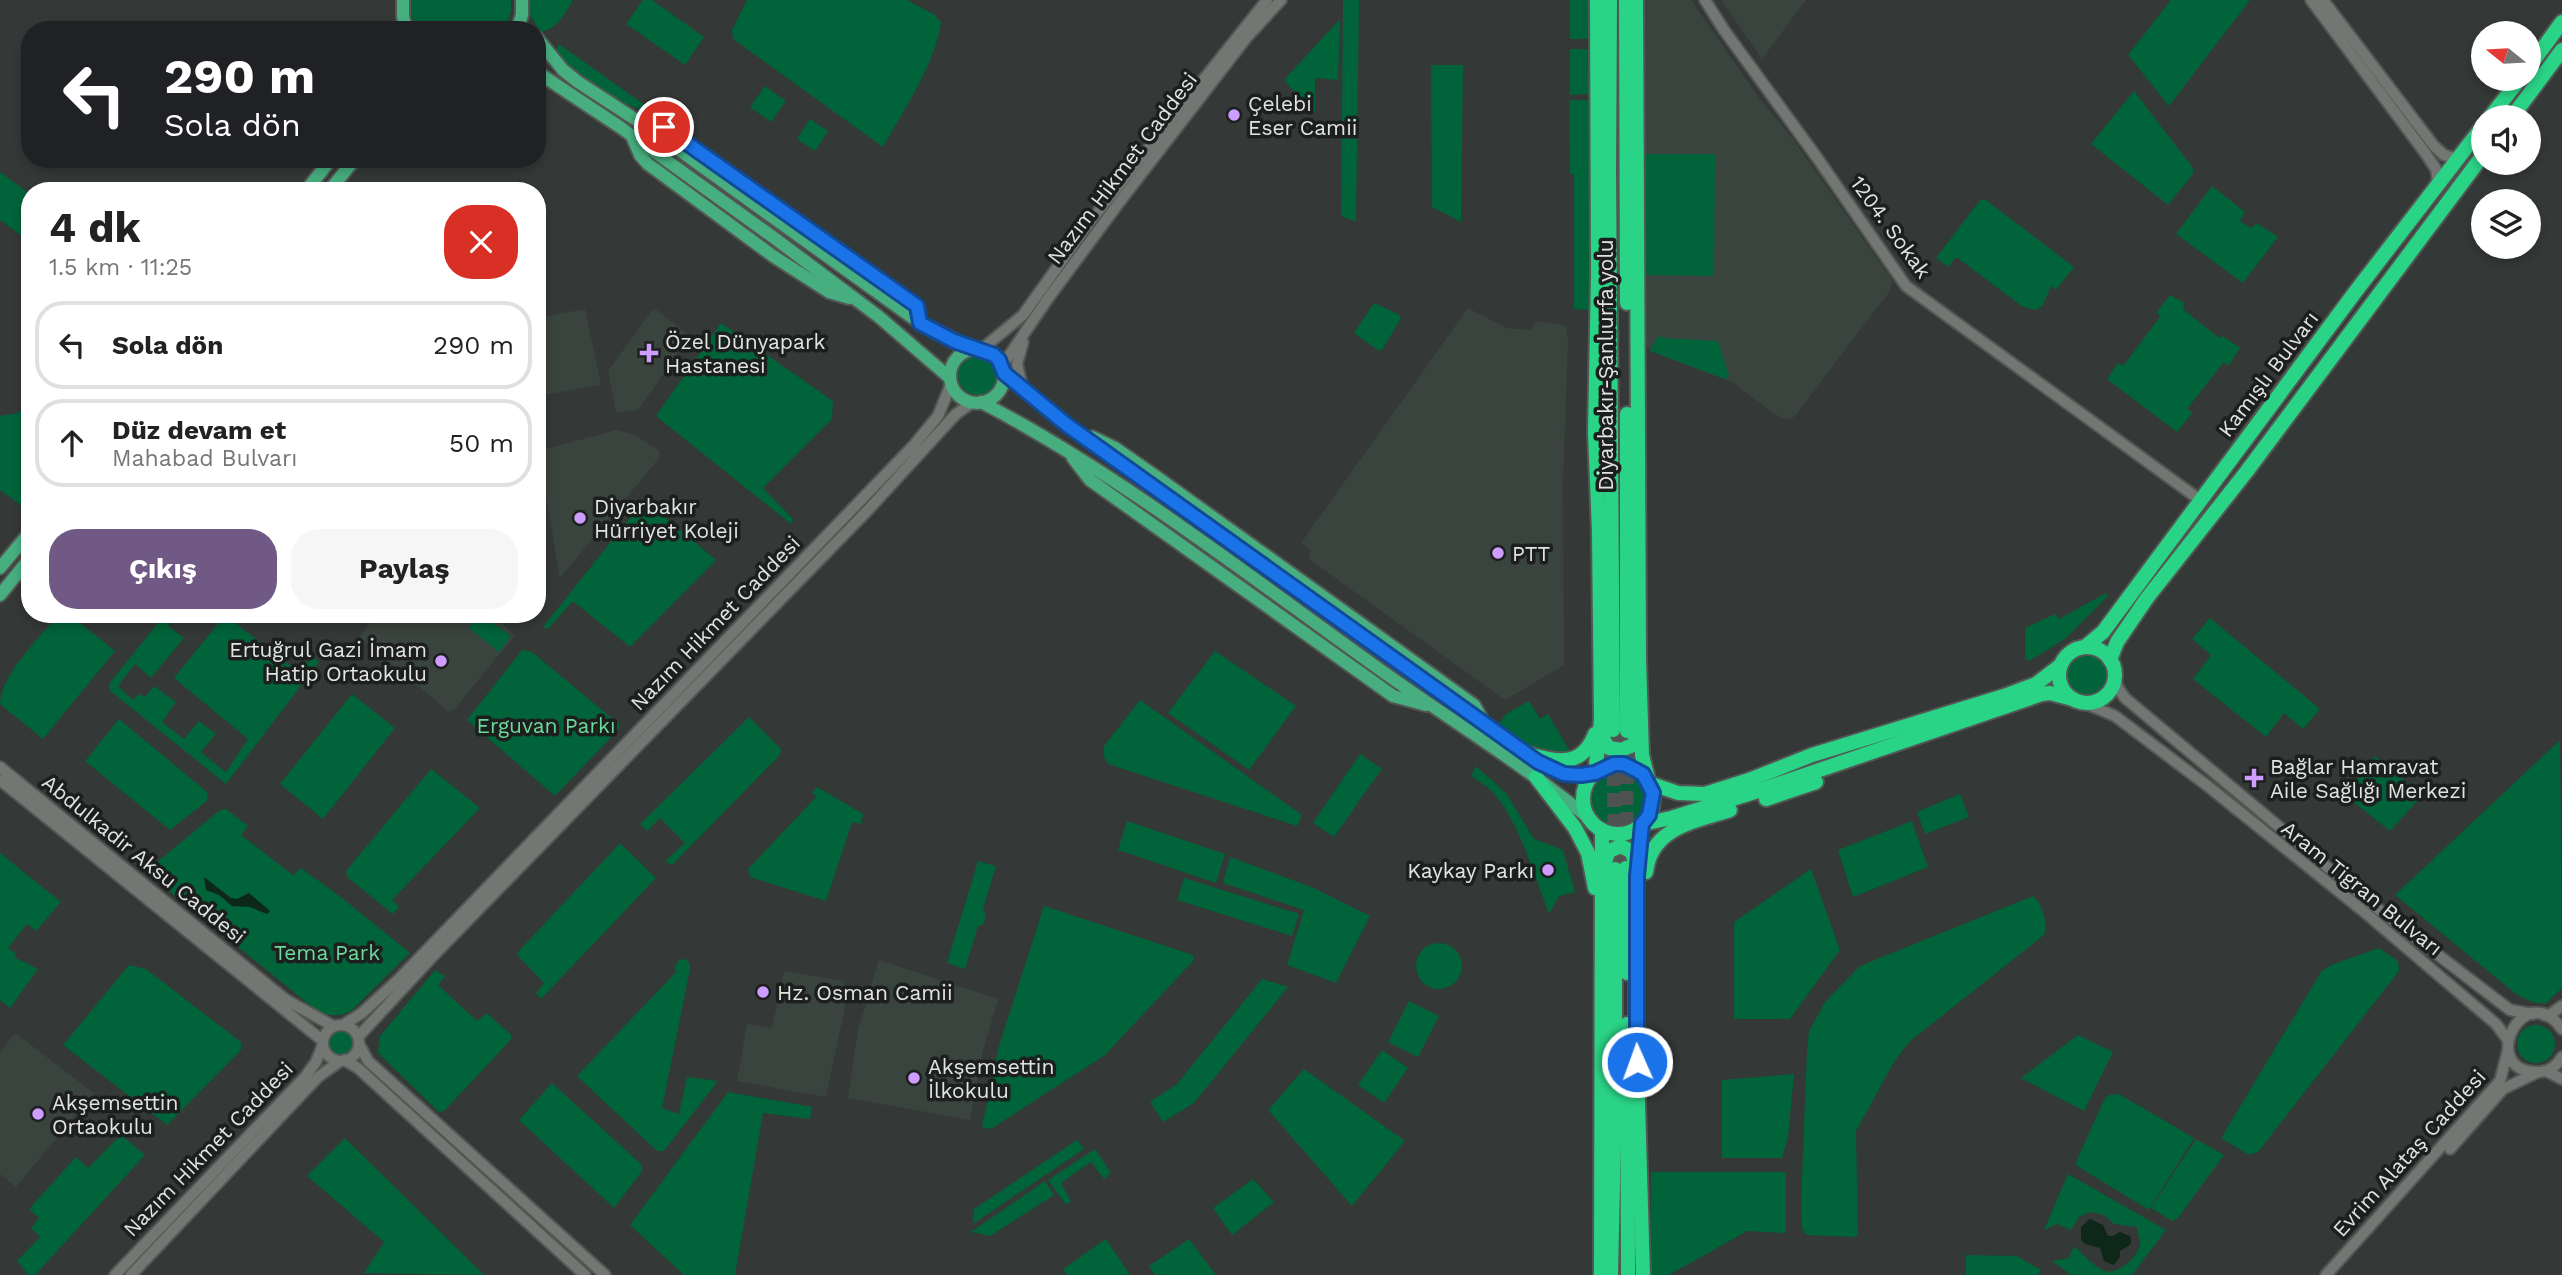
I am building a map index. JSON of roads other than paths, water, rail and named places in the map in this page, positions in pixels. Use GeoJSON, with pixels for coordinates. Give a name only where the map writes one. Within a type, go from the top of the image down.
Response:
{"type":"FeatureCollection","features":[{"type":"Feature","properties":{"kind":"highway"},"geometry":{"type":"LineString","coordinates":[[1597,0],[1598,273],[1595,433],[1601,720],[1595,773],[1584,792],[1584,803],[1620,872],[1636,1035],[1643,1275]]}},
{"type":"Feature","properties":{"kind":"highway","name":"Diyarbakır-Şanlıurfa yolu"},"geometry":{"type":"LineString","coordinates":[[1610,0],[1610,329],[1627,729]]}},
{"type":"Feature","properties":{"kind":"highway","name":"Diyarbakır-Şanlıurfa yolu"},"geometry":{"type":"LineString","coordinates":[[1626,0],[1627,729]]}},
{"type":"Feature","properties":{"kind":"highway"},"geometry":{"type":"LineString","coordinates":[[1601,720],[1606,746],[1621,750],[1633,744],[1627,729],[1636,446],[1636,0]]}},
{"type":"Feature","properties":{"kind":"highway"},"geometry":{"type":"LineString","coordinates":[[2541,51],[2562,22]]}},
{"type":"Feature","properties":{"kind":"highway"},"geometry":{"type":"LineString","coordinates":[[2521,105],[2562,50]]}},
{"type":"Feature","properties":{"kind":"highway"},"geometry":{"type":"LineString","coordinates":[[1597,64],[1609,170]]}},
{"type":"Feature","properties":{"kind":"highway"},"geometry":{"type":"LineString","coordinates":[[1627,144],[1637,76]]}},
{"type":"Feature","properties":{"kind":"highway"},"geometry":{"type":"LineString","coordinates":[[2499,105],[2511,91]]}},
{"type":"Feature","properties":{"kind":"highway","name":"Kamışlı Bulvarı"},"geometry":{"type":"LineString","coordinates":[[2085,647],[2103,632],[2471,141]]}},
{"type":"Feature","properties":{"kind":"highway","name":"Kamışlı Bulvarı"},"geometry":{"type":"LineString","coordinates":[[2110,660],[2118,642],[2147,598],[2247,471],[2471,171]]}},
{"type":"Feature","properties":{"kind":"highway"},"geometry":{"type":"LineString","coordinates":[[1597,464],[1610,329]]}},
{"type":"Feature","properties":{"kind":"highway"},"geometry":{"type":"LineString","coordinates":[[1628,355],[1636,446]]}},
{"type":"Feature","properties":{"kind":"highway"},"geometry":{"type":"LineString","coordinates":[[1595,773],[1614,764],[1624,764],[1643,774],[1649,783],[1678,793],[1705,794],[1812,755],[2036,684],[2061,665],[2071,653],[2085,647],[2099,650],[2110,660],[2115,677],[2112,686],[2100,699],[2078,701],[2050,693],[2042,694],[1758,791],[1671,818],[1642,824],[1635,829],[1619,833],[1597,825]]}},
{"type":"Feature","properties":{"kind":"highway"},"geometry":{"type":"LineString","coordinates":[[2061,665],[2062,688],[2078,701]]}},
{"type":"Feature","properties":{"kind":"highway"},"geometry":{"type":"LineString","coordinates":[[1525,753],[1559,762],[1576,758],[1591,745],[1601,720]]}},
{"type":"Feature","properties":{"kind":"highway"},"geometry":{"type":"LineString","coordinates":[[1601,916],[1652,804],[1653,793],[1642,755],[1627,729]]}},
{"type":"Feature","properties":{"kind":"highway"},"geometry":{"type":"LineString","coordinates":[[1639,1107],[1646,1030],[1646,870],[1648,855],[1655,843],[1670,831],[1917,746],[1936,731]]}},
{"type":"Feature","properties":{"kind":"highway"},"geometry":{"type":"LineString","coordinates":[[1536,777],[1575,828],[1588,853],[1601,916],[1601,1275]]}},
{"type":"Feature","properties":{"kind":"highway"},"geometry":{"type":"LineString","coordinates":[[1611,1275],[1620,872]]}},
{"type":"Feature","properties":{"kind":"highway"},"geometry":{"type":"LineString","coordinates":[[1620,872],[1628,1275]]}},
{"type":"Feature","properties":{"kind":"highway"},"geometry":{"type":"LineString","coordinates":[[1601,1275],[1614,1139]]}},
{"type":"Feature","properties":{"kind":"main road"},"geometry":{"type":"LineString","coordinates":[[403,0],[404,21]]}},
{"type":"Feature","properties":{"kind":"main road"},"geometry":{"type":"LineString","coordinates":[[520,21],[522,0]]}},
{"type":"Feature","properties":{"kind":"main road","name":"Nazım Hikmet Caddesi"},"geometry":{"type":"LineString","coordinates":[[977,349],[1023,316],[1089,223],[1266,0]]}},
{"type":"Feature","properties":{"kind":"main road","name":"Nazım Hikmet Caddesi"},"geometry":{"type":"LineString","coordinates":[[1003,370],[1027,330],[1121,200],[1247,37],[1281,0]]}},
{"type":"Feature","properties":{"kind":"main road","name":"1204. Sokak"},"geometry":{"type":"LineString","coordinates":[[1705,0],[1906,286],[2200,500]]}},
{"type":"Feature","properties":{"kind":"main road"},"geometry":{"type":"LineString","coordinates":[[2311,0],[2426,154],[2436,169],[2438,183]]}},
{"type":"Feature","properties":{"kind":"main road"},"geometry":{"type":"LineString","coordinates":[[2323,0],[2434,146],[2444,155],[2457,159]]}},
{"type":"Feature","properties":{"kind":"main road"},"geometry":{"type":"LineString","coordinates":[[522,15],[526,21]]}},
{"type":"Feature","properties":{"kind":"main road"},"geometry":{"type":"LineString","coordinates":[[546,49],[563,70],[920,323],[994,355],[1003,370],[1023,390],[1067,425],[1115,447],[1192,502],[1474,705],[1487,727],[1538,762],[1564,774],[1595,773]]}},
{"type":"Feature","properties":{"kind":"main road"},"geometry":{"type":"LineString","coordinates":[[546,78],[632,135],[856,300],[909,341],[951,381],[960,396],[1065,447],[1090,480],[1360,673],[1393,696],[1436,707],[1536,777],[1597,825]]}},
{"type":"Feature","properties":{"kind":"main road"},"geometry":{"type":"LineString","coordinates":[[313,182],[324,168]]}},
{"type":"Feature","properties":{"kind":"main road"},"geometry":{"type":"LineString","coordinates":[[336,182],[348,168]]}},
{"type":"Feature","properties":{"kind":"main road"},"geometry":{"type":"LineString","coordinates":[[1023,390],[1017,364],[1027,330]]}},
{"type":"Feature","properties":{"kind":"main road"},"geometry":{"type":"LineString","coordinates":[[951,381],[953,362],[959,356],[977,349]]}},
{"type":"Feature","properties":{"kind":"main road"},"geometry":{"type":"LineString","coordinates":[[977,402],[996,395],[1003,381],[1003,370]]}},
{"type":"Feature","properties":{"kind":"main road","name":"Nazım Hikmet Caddesi"},"geometry":{"type":"LineString","coordinates":[[338,1025],[362,1013],[398,979],[904,455],[938,416],[951,381]]}},
{"type":"Feature","properties":{"kind":"main road","name":"Nazım Hikmet Caddesi"},"geometry":{"type":"LineString","coordinates":[[358,1041],[433,956],[869,509],[956,414],[977,402]]}},
{"type":"Feature","properties":{"kind":"main road"},"geometry":{"type":"LineString","coordinates":[[0,568],[21,543]]}},
{"type":"Feature","properties":{"kind":"main road"},"geometry":{"type":"LineString","coordinates":[[0,594],[21,569]]}},
{"type":"Feature","properties":{"kind":"main road"},"geometry":{"type":"LineString","coordinates":[[2115,677],[2125,698],[2369,902],[2510,1010],[2548,1016],[2562,1006]]}},
{"type":"Feature","properties":{"kind":"main road","name":"Aram Tigran Bulvarı"},"geometry":{"type":"LineString","coordinates":[[2078,701],[2115,716],[2209,787],[2497,1024],[2518,1066],[2541,1072]]}},
{"type":"Feature","properties":{"kind":"main road","name":"Abdulkadir Aksu Caddesi"},"geometry":{"type":"LineString","coordinates":[[0,767],[286,1000],[338,1025]]}},
{"type":"Feature","properties":{"kind":"main road"},"geometry":{"type":"LineString","coordinates":[[1551,788],[1564,792],[1569,790],[1571,786],[1564,774]]}},
{"type":"Feature","properties":{"kind":"main road","name":"Abdulkadir Aksu Caddesi"},"geometry":{"type":"LineString","coordinates":[[0,780],[323,1042]]}},
{"type":"Feature","properties":{"kind":"main road"},"geometry":{"type":"LineString","coordinates":[[2508,1045],[2516,1023],[2538,1014],[2551,1017],[2562,1029]]}},
{"type":"Feature","properties":{"kind":"main road"},"geometry":{"type":"LineString","coordinates":[[585,1275],[358,1068],[326,1054],[324,1035],[338,1025],[349,1027],[368,1061],[605,1275]]}},
{"type":"Feature","properties":{"kind":"main road"},"geometry":{"type":"LineString","coordinates":[[342,1061],[354,1055],[358,1041]]}},
{"type":"Feature","properties":{"kind":"main road","name":"Nazım Hikmet Caddesi"},"geometry":{"type":"LineString","coordinates":[[115,1275],[304,1077],[316,1062],[323,1042]]}},
{"type":"Feature","properties":{"kind":"main road","name":"Evrim Alataş Caddesi"},"geometry":{"type":"LineString","coordinates":[[2326,1275],[2500,1081],[2508,1045]]}},
{"type":"Feature","properties":{"kind":"main road","name":"Evrim Alataş Caddesi"},"geometry":{"type":"LineString","coordinates":[[2335,1275],[2503,1089],[2553,1067],[2562,1057]]}},
{"type":"Feature","properties":{"kind":"main road","name":"Nazım Hikmet Caddesi"},"geometry":{"type":"LineString","coordinates":[[131,1275],[318,1077],[342,1061]]}},
{"type":"Feature","properties":{"kind":"main road"},"geometry":{"type":"LineString","coordinates":[[2541,1072],[2562,1079]]}},
{"type":"Feature","properties":{"kind":"tunnel"},"geometry":{"type":"LineString","coordinates":[[1613,730],[1615,869]]}},
{"type":"Feature","properties":{"kind":"tunnel"},"geometry":{"type":"LineString","coordinates":[[1626,868],[1627,731]]}},
{"type":"Feature","properties":{"kind":"place","name":"Çelebi Eser Camii"},"geometry":{"type":"Point","coordinates":[1234,115]}},
{"type":"Feature","properties":{"kind":"place","name":"Özel Dünyapark Hastanesi"},"geometry":{"type":"Point","coordinates":[649,353]}},
{"type":"Feature","properties":{"kind":"place","name":"Diyarbakır Hürriyet Koleji"},"geometry":{"type":"Point","coordinates":[580,518]}},
{"type":"Feature","properties":{"kind":"place","name":"PTT"},"geometry":{"type":"Point","coordinates":[1498,553]}},
{"type":"Feature","properties":{"kind":"place","name":"Ertuğrul Gazi İmam Hatip Ortaokulu"},"geometry":{"type":"Point","coordinates":[441,661]}},
{"type":"Feature","properties":{"kind":"place","name":"Bağlar Hamravat Aile Sağlığı Merkezi"},"geometry":{"type":"Point","coordinates":[2254,778]}},
{"type":"Feature","properties":{"kind":"place","name":"Kaykay Parkı"},"geometry":{"type":"Point","coordinates":[1548,870]}},
{"type":"Feature","properties":{"kind":"place","name":"Hz. Osman Camii"},"geometry":{"type":"Point","coordinates":[763,992]}},
{"type":"Feature","properties":{"kind":"place","name":"Akşemsettin İlkokulu"},"geometry":{"type":"Point","coordinates":[914,1078]}},
{"type":"Feature","properties":{"kind":"place","name":"Akşemsettin Ortaokulu"},"geometry":{"type":"Point","coordinates":[38,1114]}},
{"type":"Feature","properties":{"kind":"park label","name":"Erguvan Parkı"},"geometry":{"type":"Point","coordinates":[546,725]}},
{"type":"Feature","properties":{"kind":"park label","name":"Tema Park"},"geometry":{"type":"Point","coordinates":[327,952]}}]}
